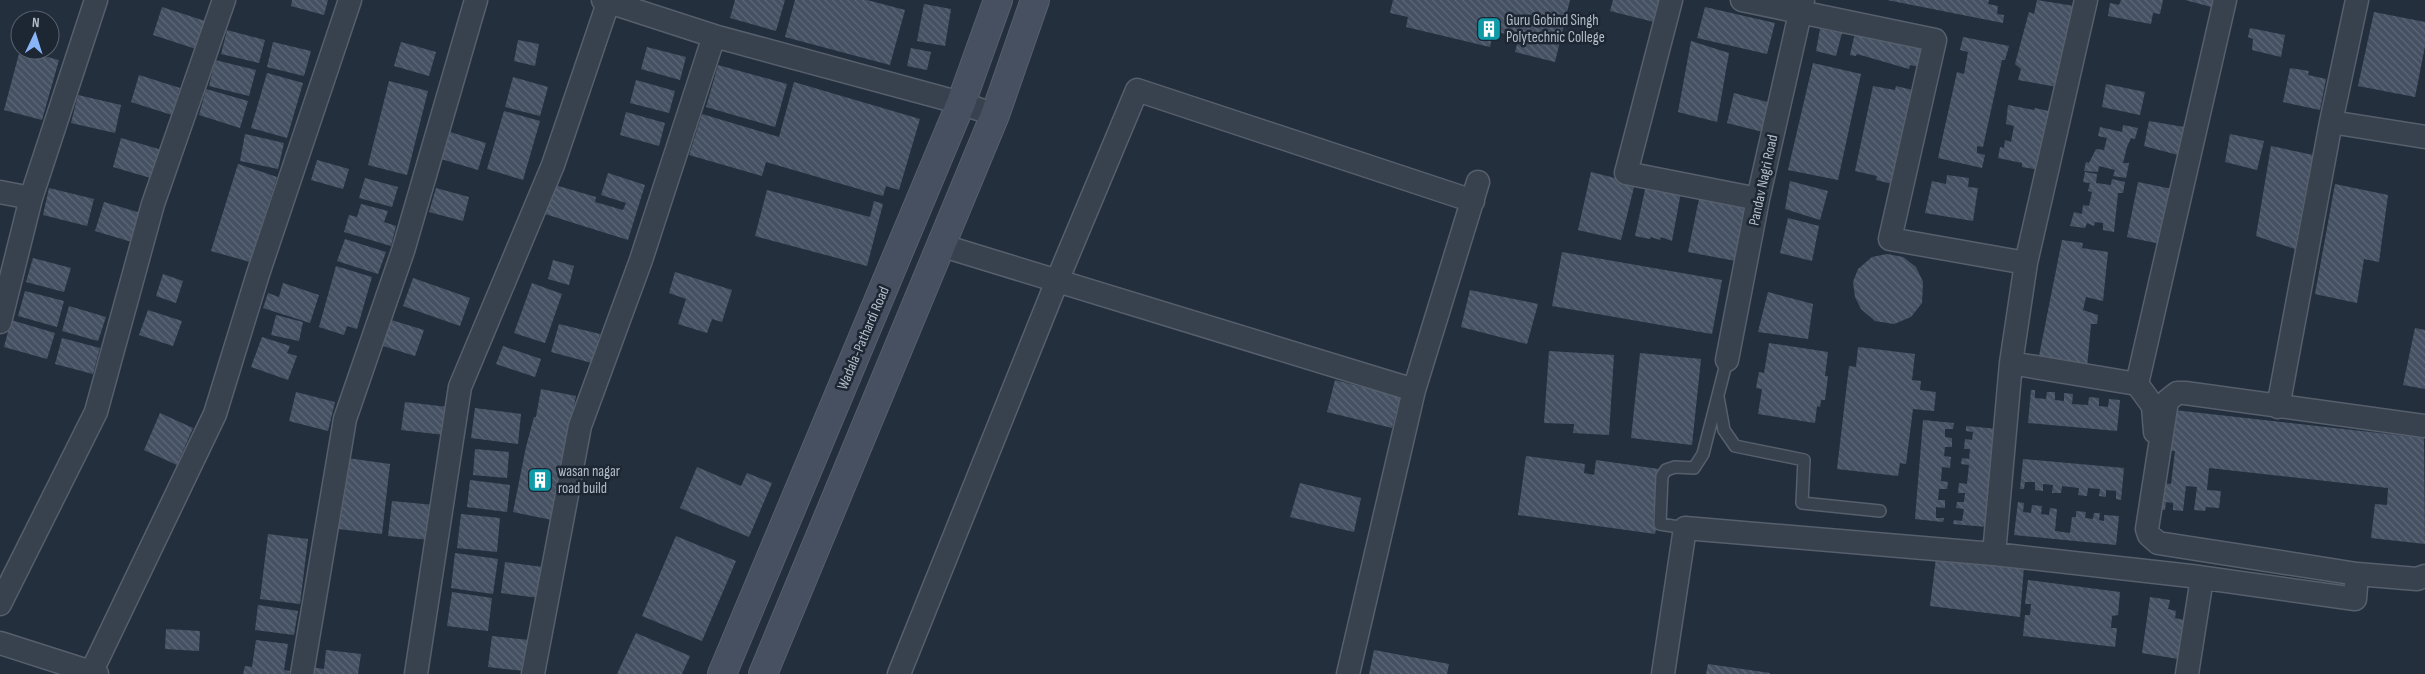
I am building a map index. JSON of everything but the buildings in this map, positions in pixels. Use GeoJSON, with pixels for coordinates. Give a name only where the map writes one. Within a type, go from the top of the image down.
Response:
{"type":"FeatureCollection","features":[{"type":"Feature","properties":{"kind":"main road","name":"Wadala-Pathardi Road"},"geometry":{"type":"LineString","coordinates":[[722,674],[961,103],[998,0]]}},
{"type":"Feature","properties":{"kind":"main road"},"geometry":{"type":"LineString","coordinates":[[763,674],[995,115],[1035,0]]}},
{"type":"Feature","properties":{"kind":"street"},"geometry":{"type":"LineString","coordinates":[[0,322],[31,198],[96,0]]}},
{"type":"Feature","properties":{"kind":"street"},"geometry":{"type":"LineString","coordinates":[[0,604],[96,412],[153,204],[224,0]]}},
{"type":"Feature","properties":{"kind":"street"},"geometry":{"type":"LineString","coordinates":[[0,643],[87,673],[215,414],[258,274],[350,0]]}},
{"type":"Feature","properties":{"kind":"street"},"geometry":{"type":"LineString","coordinates":[[302,674],[345,419],[403,251],[476,0]]}},
{"type":"Feature","properties":{"kind":"street"},"geometry":{"type":"LineString","coordinates":[[1671,0],[1626,173],[1758,200]]}},
{"type":"Feature","properties":{"kind":"street"},"geometry":{"type":"LineString","coordinates":[[1742,0],[1801,6],[1935,40],[1890,239],[2026,264]]}},
{"type":"Feature","properties":{"kind":"street"},"geometry":{"type":"LineString","coordinates":[[1994,554],[2011,363],[2026,264],[2086,0]]}},
{"type":"Feature","properties":{"kind":"street"},"geometry":{"type":"LineString","coordinates":[[2137,384],[2225,0]]}},
{"type":"Feature","properties":{"kind":"street"},"geometry":{"type":"LineString","coordinates":[[2278,407],[2331,122],[2357,0]]}},
{"type":"Feature","properties":{"kind":"street"},"geometry":{"type":"LineString","coordinates":[[416,674],[460,387],[553,165],[607,1],[714,36],[961,103],[995,115]]}},
{"type":"Feature","properties":{"kind":"street","name":"Pandav Nagri Road"},"geometry":{"type":"LineString","coordinates":[[1727,360],[1758,200],[1801,6]]}},
{"type":"Feature","properties":{"kind":"street"},"geometry":{"type":"LineString","coordinates":[[534,674],[580,426],[641,260],[714,36]]}},
{"type":"Feature","properties":{"kind":"street"},"geometry":{"type":"LineString","coordinates":[[899,674],[1057,281],[1137,90],[1476,192],[1414,390],[1348,674]]}},
{"type":"Feature","properties":{"kind":"street"},"geometry":{"type":"LineString","coordinates":[[2331,122],[2425,137]]}},
{"type":"Feature","properties":{"kind":"street"},"geometry":{"type":"LineString","coordinates":[[0,192],[31,198]]}},
{"type":"Feature","properties":{"kind":"street"},"geometry":{"type":"LineString","coordinates":[[940,245],[1414,390]]}},
{"type":"Feature","properties":{"kind":"street"},"geometry":{"type":"LineString","coordinates":[[2011,363],[2137,384],[2153,406],[2155,432],[2144,486]]}},
{"type":"Feature","properties":{"kind":"street"},"geometry":{"type":"LineString","coordinates":[[2425,426],[2177,393],[2167,401],[2147,529],[2148,535],[2158,543],[2357,574],[2416,579],[2425,576]]}},
{"type":"Feature","properties":{"kind":"street"},"geometry":{"type":"LineString","coordinates":[[1664,674],[1685,528],[1994,554],[2202,578],[2355,599],[2357,574]]}},
{"type":"Feature","properties":{"kind":"street"},"geometry":{"type":"LineString","coordinates":[[2187,674],[2202,578]]}},
{"type":"Feature","properties":{"kind":"lane"},"geometry":{"type":"LineString","coordinates":[[1685,528],[1660,524],[1662,476],[1666,470],[1675,467],[1694,468],[1698,463],[1703,454],[1727,360]]}},
{"type":"Feature","properties":{"kind":"lane"},"geometry":{"type":"LineString","coordinates":[[1718,397],[1724,430],[1735,446],[1804,460],[1802,503],[1880,511]]}},
{"type":"Feature","properties":{"kind":"place","name":"Guru Gobind Singh Polytechnic College"},"geometry":{"type":"Point","coordinates":[1489,29]}},
{"type":"Feature","properties":{"kind":"place","name":"wasan nagar road build"},"geometry":{"type":"Point","coordinates":[540,480]}}]}
